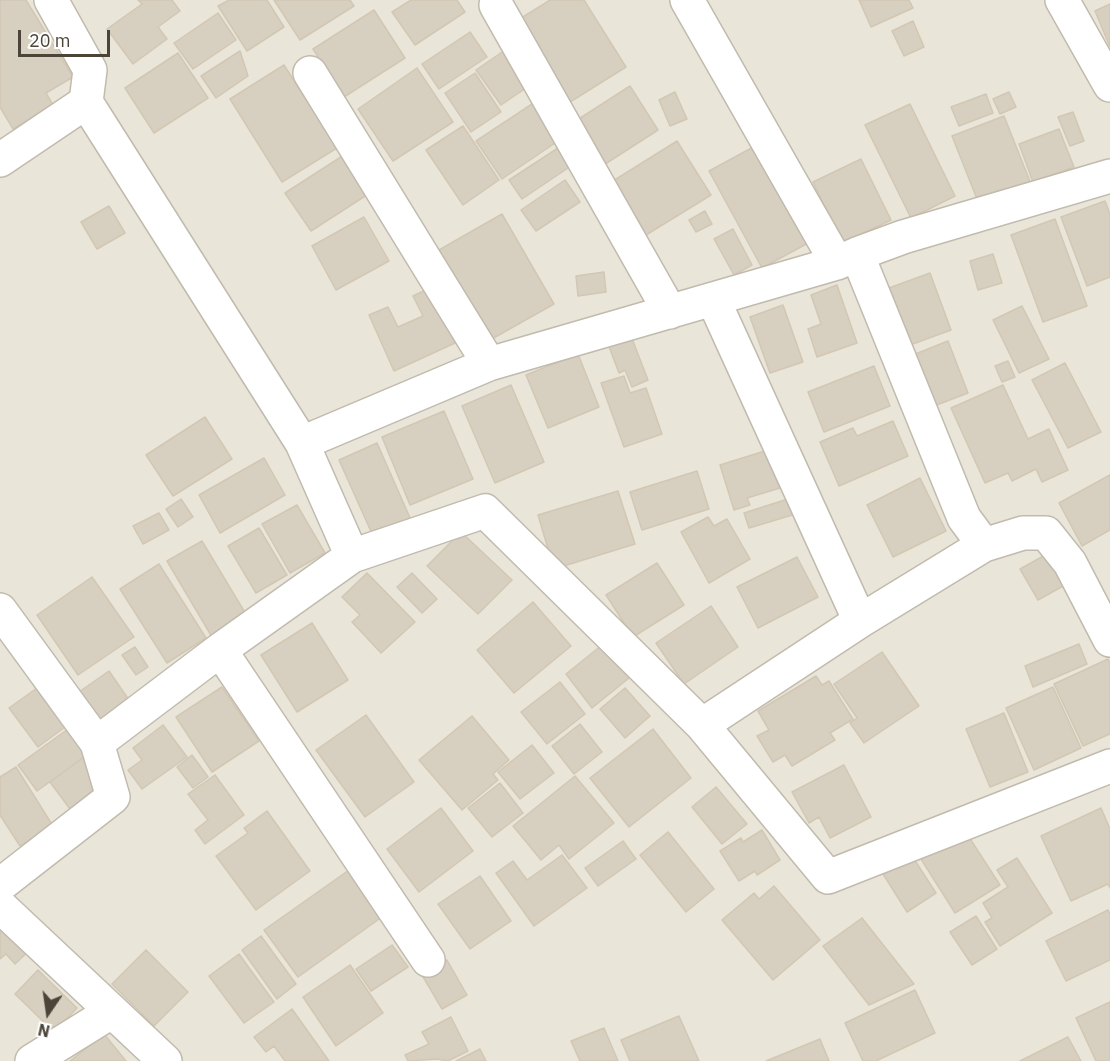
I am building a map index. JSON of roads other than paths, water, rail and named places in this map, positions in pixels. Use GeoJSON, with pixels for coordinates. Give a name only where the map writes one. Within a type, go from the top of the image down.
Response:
{"type":"FeatureCollection","features":[{"type":"Feature","properties":{"kind":"street"},"geometry":{"type":"LineString","coordinates":[[687,0],[847,258],[964,518],[984,545]]}},
{"type":"Feature","properties":{"kind":"street"},"geometry":{"type":"LineString","coordinates":[[1062,0],[1110,85]]}},
{"type":"Feature","properties":{"kind":"street"},"geometry":{"type":"LineString","coordinates":[[56,2],[90,70],[86,102],[302,443],[352,556]]}},
{"type":"Feature","properties":{"kind":"street"},"geometry":{"type":"LineString","coordinates":[[496,5],[670,312]]}},
{"type":"Feature","properties":{"kind":"street"},"geometry":{"type":"LineString","coordinates":[[310,73],[489,364]]}},
{"type":"Feature","properties":{"kind":"street"},"geometry":{"type":"LineString","coordinates":[[0,160],[86,102]]}},
{"type":"Feature","properties":{"kind":"street"},"geometry":{"type":"LineString","coordinates":[[302,443],[489,364],[713,299],[847,258],[903,237],[1110,176]]}},
{"type":"Feature","properties":{"kind":"street"},"geometry":{"type":"LineString","coordinates":[[713,299],[860,621]]}},
{"type":"Feature","properties":{"kind":"street"},"geometry":{"type":"LineString","coordinates":[[97,743],[220,650],[352,556],[485,511],[702,725],[828,877],[1110,766]]}},
{"type":"Feature","properties":{"kind":"street"},"geometry":{"type":"LineString","coordinates":[[702,725],[860,621],[984,545],[1023,533],[1046,533],[1070,563],[1110,640]]}},
{"type":"Feature","properties":{"kind":"street"},"geometry":{"type":"LineString","coordinates":[[0,610],[97,743],[113,797],[0,885]]}},
{"type":"Feature","properties":{"kind":"street"},"geometry":{"type":"LineString","coordinates":[[220,650],[428,960]]}},
{"type":"Feature","properties":{"kind":"street"},"geometry":{"type":"LineString","coordinates":[[0,906],[165,1061]]}},
{"type":"Feature","properties":{"kind":"street"},"geometry":{"type":"LineString","coordinates":[[32,1061],[111,1012]]}}]}
